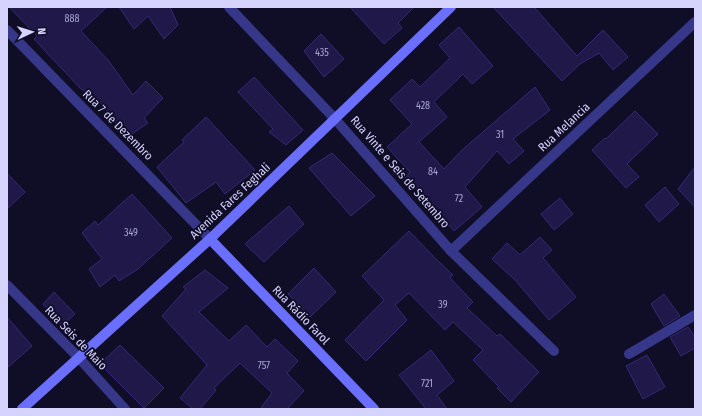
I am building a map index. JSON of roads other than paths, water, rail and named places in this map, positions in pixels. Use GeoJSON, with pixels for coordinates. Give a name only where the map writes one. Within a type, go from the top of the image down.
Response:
{"type":"FeatureCollection","features":[{"type":"Feature","properties":{"kind":"street","name":"Rua Vinte e Seis de Setembro"},"geometry":{"type":"LineString","coordinates":[[229,7],[335,119],[451,251],[554,351]]}},
{"type":"Feature","properties":{"kind":"street","name":"Avenida Fares Feghali"},"geometry":{"type":"LineString","coordinates":[[22,409],[210,239],[450,7]]}},
{"type":"Feature","properties":{"kind":"street","name":"Rua Melancia"},"geometry":{"type":"LineString","coordinates":[[451,251],[695,22]]}},
{"type":"Feature","properties":{"kind":"street","name":"Rua 7 de Dezembro"},"geometry":{"type":"LineString","coordinates":[[7,30],[210,239]]}},
{"type":"Feature","properties":{"kind":"street","name":"Rua Rádio Farol"},"geometry":{"type":"LineString","coordinates":[[210,239],[374,409]]}},
{"type":"Feature","properties":{"kind":"street","name":"Rua Seis de Maio"},"geometry":{"type":"LineString","coordinates":[[7,285],[79,358],[125,409]]}},
{"type":"Feature","properties":{"kind":"street"},"geometry":{"type":"LineString","coordinates":[[629,354],[695,316]]}}]}
